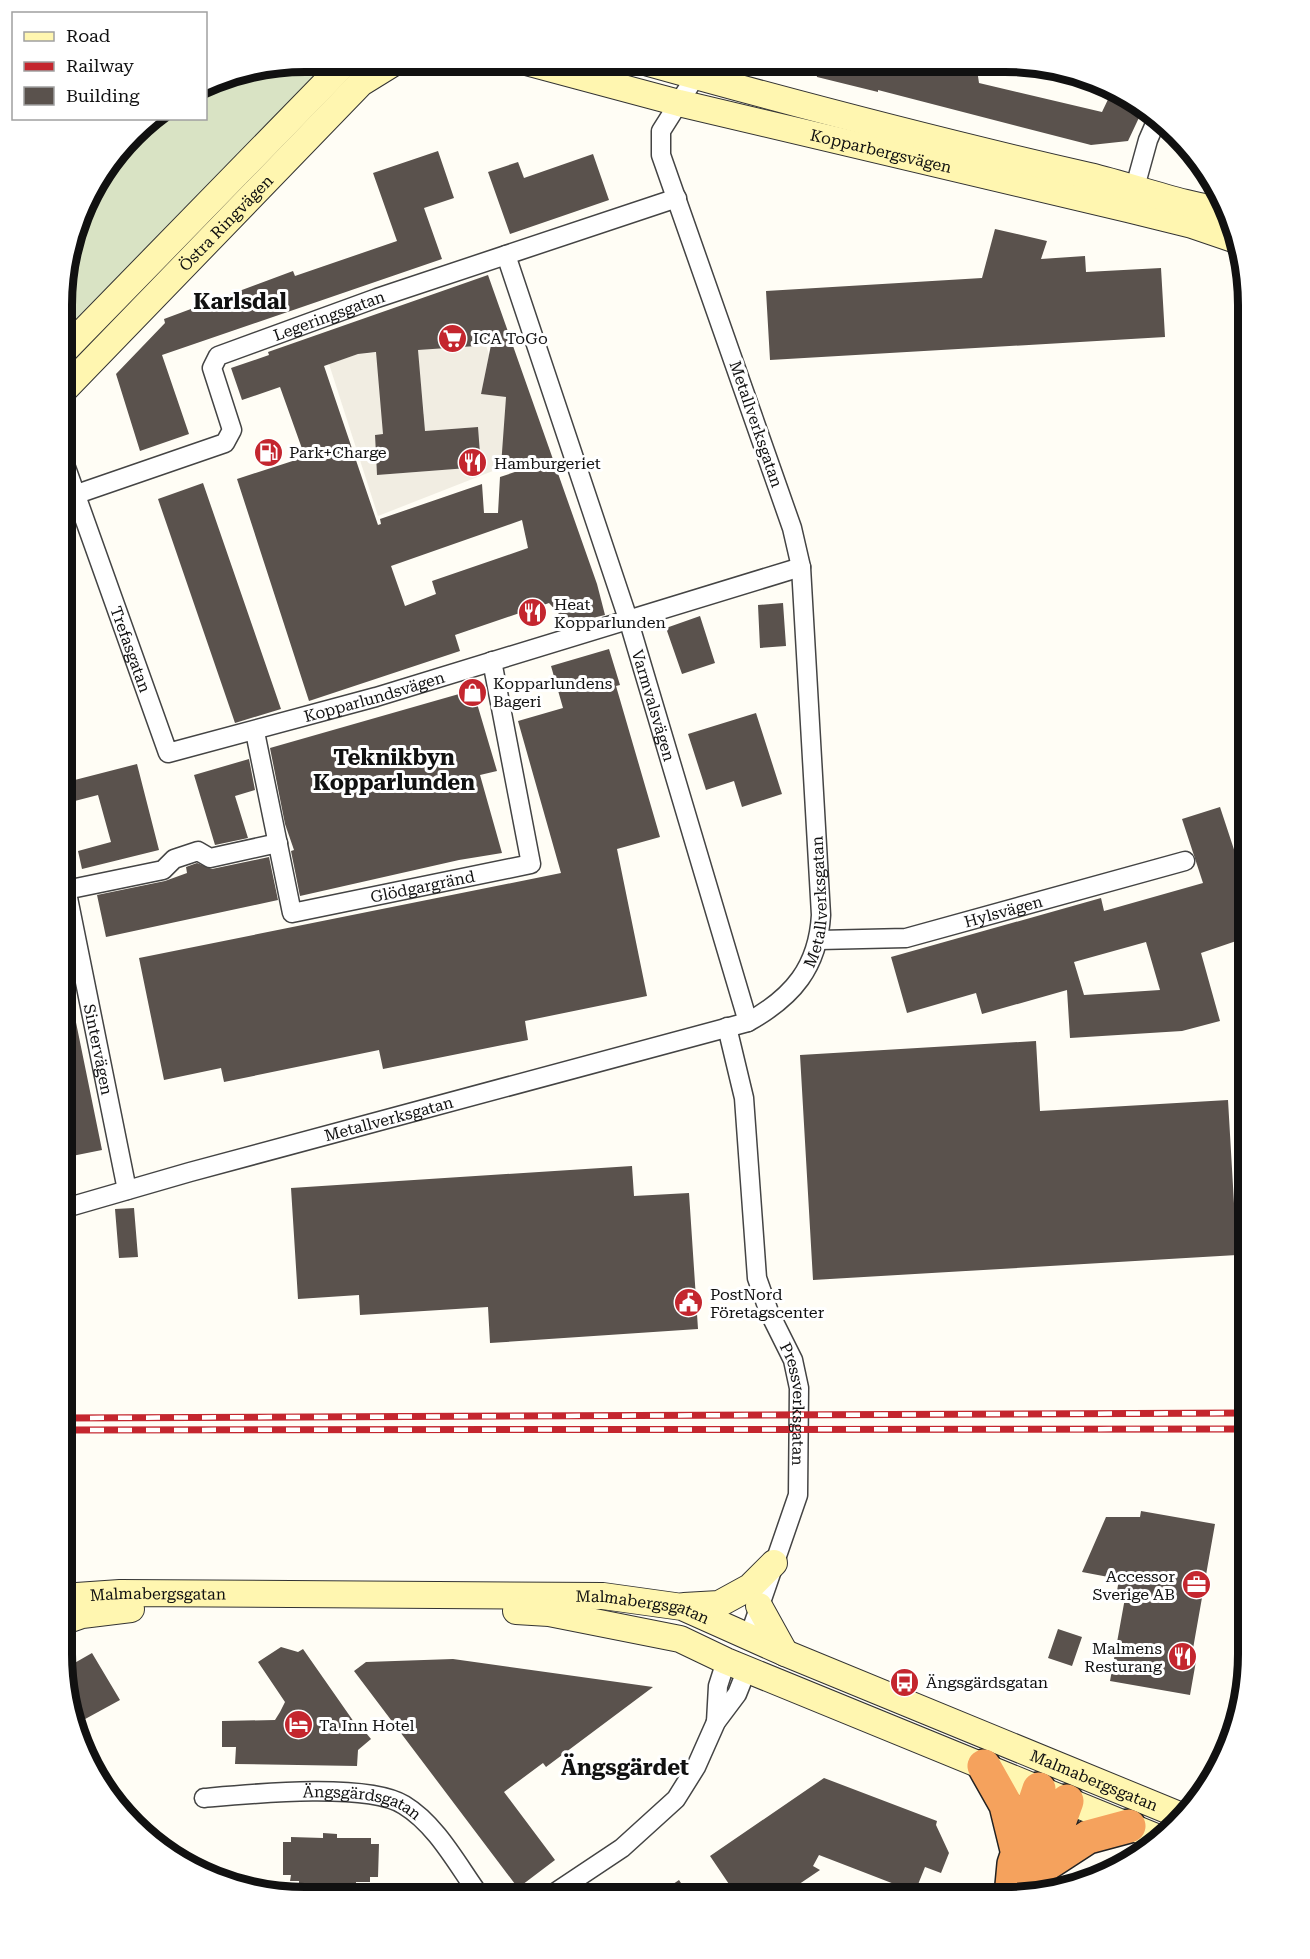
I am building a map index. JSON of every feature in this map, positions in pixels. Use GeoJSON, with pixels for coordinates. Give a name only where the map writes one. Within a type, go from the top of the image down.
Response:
{"type":"FeatureCollection","features":[{"type":"Feature","properties":{"kind":"highway"},"geometry":{"type":"LineString","coordinates":[[984,1767],[1006,1805],[1032,1870]]}},
{"type":"Feature","properties":{"kind":"highway"},"geometry":{"type":"LineString","coordinates":[[1018,1887],[1032,1870],[1056,1827],[1058,1781]]}},
{"type":"Feature","properties":{"kind":"highway"},"geometry":{"type":"LineString","coordinates":[[1032,1870],[1088,1837],[1129,1826]]}},
{"type":"Feature","properties":{"kind":"main road","name":"Östra Ringvägen"},"geometry":{"type":"LineString","coordinates":[[72,342],[335,72]]}},
{"type":"Feature","properties":{"kind":"main road","name":"Östra Ringvägen"},"geometry":{"type":"LineString","coordinates":[[72,382],[361,83],[379,72]]}},
{"type":"Feature","properties":{"kind":"main road","name":"Kopparbergsvägen"},"geometry":{"type":"LineString","coordinates":[[563,72],[679,103],[1132,198],[1217,210]]}},
{"type":"Feature","properties":{"kind":"main road","name":"Kopparbergsvägen"},"geometry":{"type":"LineString","coordinates":[[708,72],[994,154],[1132,198],[1192,225],[1228,237]]}},
{"type":"Feature","properties":{"kind":"main road"},"geometry":{"type":"LineString","coordinates":[[682,1607],[719,1604],[750,1587],[774,1563]]}},
{"type":"Feature","properties":{"kind":"main road","name":"Malmabergsgatan"},"geometry":{"type":"LineString","coordinates":[[72,1596],[120,1593],[603,1596],[682,1607],[1058,1781],[1129,1826],[1152,1835]]}},
{"type":"Feature","properties":{"kind":"main road"},"geometry":{"type":"LineString","coordinates":[[759,1606],[785,1653]]}},
{"type":"Feature","properties":{"kind":"main road","name":"Malmabergsgatan"},"geometry":{"type":"LineString","coordinates":[[72,1618],[121,1609],[528,1612],[590,1620],[681,1639],[736,1665],[984,1767],[1058,1781],[1174,1814]]}},
{"type":"Feature","properties":{"kind":"main road"},"geometry":{"type":"LineString","coordinates":[[736,1665],[748,1637]]}},
{"type":"Feature","properties":{"kind":"street","name":"Metallverksgatan"},"geometry":{"type":"LineString","coordinates":[[72,1206],[748,1022],[769,1010],[789,994],[810,964],[819,940],[821,915],[801,567],[792,528],[661,155],[662,131],[700,72]]}},
{"type":"Feature","properties":{"kind":"street"},"geometry":{"type":"LineString","coordinates":[[1132,198],[1154,126]]}},
{"type":"Feature","properties":{"kind":"street","name":"Legeringsgatan"},"geometry":{"type":"LineString","coordinates":[[77,494],[225,443],[232,430],[212,368],[218,356],[677,198]]}},
{"type":"Feature","properties":{"kind":"street","name":"Varmvalsvägen"},"geometry":{"type":"LineString","coordinates":[[506,255],[629,622],[748,1022]]}},
{"type":"Feature","properties":{"kind":"street","name":"Trefasgatan"},"geometry":{"type":"LineString","coordinates":[[72,482],[168,753],[256,731]]}},
{"type":"Feature","properties":{"kind":"street","name":"Kopparlundsvägen"},"geometry":{"type":"LineString","coordinates":[[256,731],[629,622],[801,567]]}},
{"type":"Feature","properties":{"kind":"street","name":"Glödgargränd"},"geometry":{"type":"LineString","coordinates":[[256,731],[292,914],[531,864],[492,661]]}},
{"type":"Feature","properties":{"kind":"street"},"geometry":{"type":"LineString","coordinates":[[72,881],[163,870],[174,859],[198,851],[210,858],[278,843]]}},
{"type":"Feature","properties":{"kind":"street","name":"Hylsvägen"},"geometry":{"type":"LineString","coordinates":[[819,940],[906,938],[1185,861]]}},
{"type":"Feature","properties":{"kind":"street","name":"Sintervägen"},"geometry":{"type":"LineString","coordinates":[[72,916],[128,1190]]}},
{"type":"Feature","properties":{"kind":"street","name":"Pressverksgatan"},"geometry":{"type":"LineString","coordinates":[[727,1027],[744,1098],[757,1278],[769,1312],[793,1360],[799,1388],[798,1495],[748,1637]]}},
{"type":"Feature","properties":{"kind":"street"},"geometry":{"type":"LineString","coordinates":[[564,1887],[622,1848],[676,1799],[696,1767],[716,1722],[718,1686],[736,1665]]}},
{"type":"Feature","properties":{"kind":"street","name":"Ängsgärdsgatan"},"geometry":{"type":"LineString","coordinates":[[204,1798],[283,1793],[356,1793],[384,1797],[403,1804],[435,1833],[474,1887]]}},
{"type":"Feature","properties":{"kind":"green space"},"geometry":{"type":"Polygon","coordinates":[[[290,72],[318,72],[72,328],[72,290],[76,260],[84,230],[111,176],[140,140],[163,120],[207,120],[207,94],[230,84],[260,76],[290,72]]]}},
{"type":"Feature","properties":{"kind":"shaded area"},"geometry":{"type":"Polygon","coordinates":[[[486,345],[489,355],[481,394],[506,397],[503,467],[378,516],[329,364],[358,354],[486,345]],[[419,369],[382,418],[424,414],[419,369]],[[477,427],[375,435],[377,475],[480,467],[477,427]]]}},
{"type":"Feature","properties":{"kind":"building"},"geometry":{"type":"Polygon","coordinates":[[[816,72],[977,72],[979,83],[1102,112],[1109,97],[1140,115],[1128,141],[1091,145],[878,90],[878,92],[817,77],[816,72]]]}},
{"type":"Feature","properties":{"kind":"building"},"geometry":{"type":"Polygon","coordinates":[[[438,151],[454,198],[424,208],[442,259],[162,355],[189,434],[140,451],[116,374],[165,323],[164,319],[293,271],[295,276],[397,241],[373,173],[438,151]]]}},
{"type":"Feature","properties":{"kind":"building"},"geometry":{"type":"Polygon","coordinates":[[[593,154],[609,200],[510,234],[488,172],[518,162],[524,178],[593,154]]]}},
{"type":"Feature","properties":{"kind":"building"},"geometry":{"type":"Polygon","coordinates":[[[995,229],[1047,241],[1041,259],[1085,256],[1086,272],[1161,268],[1165,337],[770,360],[766,291],[982,278],[995,229]]]}},
{"type":"Feature","properties":{"kind":"building"},"geometry":{"type":"Polygon","coordinates":[[[488,275],[597,584],[605,615],[568,624],[549,603],[455,635],[460,651],[309,701],[237,479],[305,457],[280,387],[242,400],[231,368],[269,355],[268,352],[488,275]],[[491,345],[418,350],[425,431],[478,427],[481,467],[377,475],[375,435],[383,434],[376,352],[358,354],[324,366],[378,525],[381,524],[380,519],[482,484],[484,513],[498,513],[500,477],[533,466],[501,466],[506,397],[481,394],[491,345]],[[522,520],[391,566],[405,606],[436,594],[432,581],[528,548],[522,520]]]}},
{"type":"Feature","properties":{"kind":"building"},"geometry":{"type":"Polygon","coordinates":[[[203,483],[281,709],[235,723],[158,499],[203,483]]]}},
{"type":"Feature","properties":{"kind":"building"},"geometry":{"type":"Polygon","coordinates":[[[783,603],[786,646],[760,648],[758,605],[783,603]]]}},
{"type":"Feature","properties":{"kind":"building"},"geometry":{"type":"Polygon","coordinates":[[[700,616],[715,663],[682,674],[666,628],[700,616]]]}},
{"type":"Feature","properties":{"kind":"building"},"geometry":{"type":"Polygon","coordinates":[[[609,649],[620,685],[616,686],[660,837],[617,849],[647,996],[525,1021],[528,1040],[383,1069],[379,1050],[224,1082],[221,1068],[164,1080],[139,958],[561,873],[518,721],[563,708],[551,666],[609,649]]]}},
{"type":"Feature","properties":{"kind":"building"},"geometry":{"type":"Polygon","coordinates":[[[473,690],[497,771],[480,775],[502,853],[459,860],[300,896],[291,851],[294,850],[285,824],[270,748],[473,690]]]}},
{"type":"Feature","properties":{"kind":"building"},"geometry":{"type":"Polygon","coordinates":[[[756,713],[782,794],[742,807],[734,781],[706,790],[688,734],[756,713]]]}},
{"type":"Feature","properties":{"kind":"building"},"geometry":{"type":"Polygon","coordinates":[[[249,759],[255,790],[235,796],[248,838],[215,845],[194,775],[249,759]]]}},
{"type":"Feature","properties":{"kind":"building"},"geometry":{"type":"Polygon","coordinates":[[[137,764],[159,850],[82,869],[78,851],[111,842],[98,795],[72,802],[72,781],[137,764]]]}},
{"type":"Feature","properties":{"kind":"building"},"geometry":{"type":"Polygon","coordinates":[[[1220,807],[1238,862],[1238,940],[1201,953],[1220,1021],[1182,1031],[1070,1038],[1067,990],[982,1014],[976,993],[907,1013],[891,957],[1101,898],[1104,911],[1203,883],[1182,819],[1220,807]],[[1146,942],[1074,962],[1084,995],[1160,990],[1146,942]]]}},
{"type":"Feature","properties":{"kind":"building"},"geometry":{"type":"Polygon","coordinates":[[[269,857],[278,900],[106,937],[97,895],[165,881],[187,873],[186,867],[197,863],[212,869],[269,857]]]}},
{"type":"Feature","properties":{"kind":"building"},"geometry":{"type":"Polygon","coordinates":[[[72,1003],[102,1150],[72,1156],[72,1003]]]}},
{"type":"Feature","properties":{"kind":"building"},"geometry":{"type":"Polygon","coordinates":[[[1036,1041],[1040,1111],[1228,1100],[1237,1255],[813,1280],[800,1055],[1036,1041]]]}},
{"type":"Feature","properties":{"kind":"building"},"geometry":{"type":"Polygon","coordinates":[[[632,1166],[634,1196],[689,1193],[698,1329],[490,1343],[488,1307],[360,1315],[359,1295],[298,1299],[291,1188],[632,1166]]]}},
{"type":"Feature","properties":{"kind":"building"},"geometry":{"type":"Polygon","coordinates":[[[134,1208],[138,1257],[119,1258],[115,1209],[134,1208]]]}},
{"type":"Feature","properties":{"kind":"building"},"geometry":{"type":"Polygon","coordinates":[[[1141,1511],[1215,1524],[1191,1660],[1196,1661],[1190,1695],[1110,1681],[1125,1598],[1116,1597],[1119,1579],[1082,1572],[1106,1517],[1140,1517],[1141,1511]]]}},
{"type":"Feature","properties":{"kind":"building"},"geometry":{"type":"Polygon","coordinates":[[[1058,1629],[1082,1637],[1072,1666],[1048,1658],[1058,1629]]]}},
{"type":"Feature","properties":{"kind":"building"},"geometry":{"type":"Polygon","coordinates":[[[281,1647],[298,1652],[303,1649],[354,1722],[357,1722],[371,1739],[358,1750],[357,1766],[235,1764],[236,1747],[222,1747],[222,1721],[275,1720],[280,1712],[285,1702],[258,1662],[281,1647]]]}},
{"type":"Feature","properties":{"kind":"building"},"geometry":{"type":"Polygon","coordinates":[[[92,1653],[120,1700],[82,1721],[76,1699],[72,1664],[92,1653]]]}},
{"type":"Feature","properties":{"kind":"building"},"geometry":{"type":"Polygon","coordinates":[[[453,1659],[653,1687],[546,1767],[543,1763],[504,1792],[555,1860],[517,1887],[354,1671],[366,1662],[453,1659]]]}},
{"type":"Feature","properties":{"kind":"building"},"geometry":{"type":"Polygon","coordinates":[[[824,1778],[937,1821],[936,1825],[949,1853],[941,1873],[925,1867],[917,1887],[902,1887],[819,1855],[813,1866],[820,1870],[795,1887],[731,1887],[710,1856],[824,1778]]]}},
{"type":"Feature","properties":{"kind":"building"},"geometry":{"type":"Polygon","coordinates":[[[323,1833],[337,1834],[337,1838],[371,1838],[371,1844],[379,1844],[378,1877],[370,1877],[370,1882],[356,1882],[356,1887],[299,1887],[299,1881],[290,1881],[291,1875],[283,1875],[283,1842],[291,1842],[291,1837],[323,1838],[323,1833]]]}},
{"type":"Feature","properties":{"kind":"building"},"geometry":{"type":"Polygon","coordinates":[[[679,1880],[684,1887],[669,1887],[679,1880]]]}},
{"type":"Feature","properties":{"kind":"railway"},"geometry":{"type":"LineString","coordinates":[[72,1418],[1238,1413]]}},
{"type":"Feature","properties":{"kind":"railway"},"geometry":{"type":"LineString","coordinates":[[72,1430],[1238,1429]]}},
{"type":"Feature","properties":{"kind":"place","name":"ICA ToGo"},"geometry":{"type":"Point","coordinates":[452,338]}},
{"type":"Feature","properties":{"kind":"place","name":"Park+Charge"},"geometry":{"type":"Point","coordinates":[268,452]}},
{"type":"Feature","properties":{"kind":"place","name":"Hamburgeriet"},"geometry":{"type":"Point","coordinates":[473,463]}},
{"type":"Feature","properties":{"kind":"place","name":"Heat Kopparlunden"},"geometry":{"type":"Point","coordinates":[533,613]}},
{"type":"Feature","properties":{"kind":"place","name":"Kopparlundens Bageri"},"geometry":{"type":"Point","coordinates":[472,692]}},
{"type":"Feature","properties":{"kind":"place","name":"PostNord Företagscenter"},"geometry":{"type":"Point","coordinates":[689,1303]}},
{"type":"Feature","properties":{"kind":"place","name":"Accessor Sverige AB"},"geometry":{"type":"Point","coordinates":[1196,1585]}},
{"type":"Feature","properties":{"kind":"place","name":"Malmens Resturang"},"geometry":{"type":"Point","coordinates":[1183,1657]}},
{"type":"Feature","properties":{"kind":"place","name":"Ängsgärdsgatan"},"geometry":{"type":"Point","coordinates":[905,1682]}},
{"type":"Feature","properties":{"kind":"place","name":"Ta Inn Hotel"},"geometry":{"type":"Point","coordinates":[298,1725]}},
{"type":"Feature","properties":{"kind":"district","name":"Karlsdal"},"geometry":{"type":"Point","coordinates":[240,301]}},
{"type":"Feature","properties":{"kind":"district","name":"Teknikbyn Kopparlunden"},"geometry":{"type":"Point","coordinates":[394,770]}},
{"type":"Feature","properties":{"kind":"district","name":"Ängsgärdet"},"geometry":{"type":"Point","coordinates":[625,1767]}}]}
